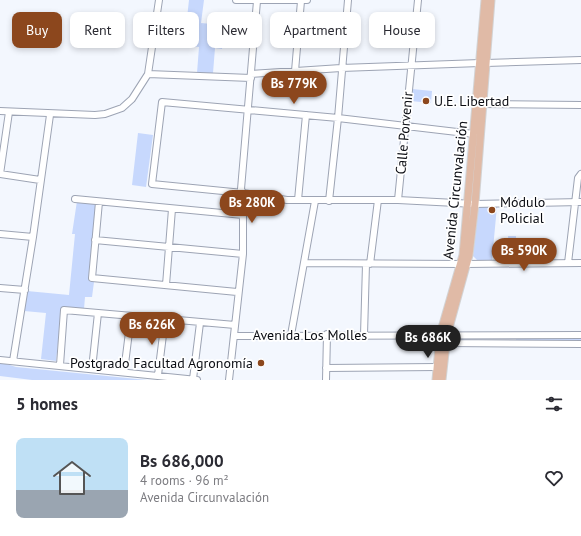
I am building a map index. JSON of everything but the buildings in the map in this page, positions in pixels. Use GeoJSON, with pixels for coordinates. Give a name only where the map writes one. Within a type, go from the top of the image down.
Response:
{"type":"FeatureCollection","features":[{"type":"Feature","properties":{"kind":"main road","name":"Avenida Circunvalación"},"geometry":{"type":"LineString","coordinates":[[436,380],[442,337],[464,264],[472,204],[482,104],[486,0]]}},
{"type":"Feature","properties":{"kind":"main road","name":"Avenida Circunvalación"},"geometry":{"type":"LineString","coordinates":[[472,204],[474,134],[491,0]]}},
{"type":"Feature","properties":{"kind":"main road","name":"Avenida Circunvalación"},"geometry":{"type":"LineString","coordinates":[[442,337],[442,380]]}},
{"type":"Feature","properties":{"kind":"street"},"geometry":{"type":"LineString","coordinates":[[0,111],[95,115],[112,112],[122,108],[132,99],[148,74],[160,0]]}},
{"type":"Feature","properties":{"kind":"street"},"geometry":{"type":"LineString","coordinates":[[240,0],[304,0],[295,71]]}},
{"type":"Feature","properties":{"kind":"street"},"geometry":{"type":"LineString","coordinates":[[329,201],[348,0]]}},
{"type":"Feature","properties":{"kind":"street","name":"Calle Porvenir"},"geometry":{"type":"LineString","coordinates":[[398,200],[410,65],[418,0]]}},
{"type":"Feature","properties":{"kind":"street"},"geometry":{"type":"LineString","coordinates":[[229,380],[242,254],[243,194],[241,189],[257,1]]}},
{"type":"Feature","properties":{"kind":"street"},"geometry":{"type":"LineString","coordinates":[[148,74],[251,76],[341,68],[581,60]]}},
{"type":"Feature","properties":{"kind":"street"},"geometry":{"type":"LineString","coordinates":[[474,134],[338,118],[162,102],[152,184],[315,201],[398,200],[472,204],[578,202]]}},
{"type":"Feature","properties":{"kind":"street"},"geometry":{"type":"LineString","coordinates":[[482,104],[581,105]]}},
{"type":"Feature","properties":{"kind":"street"},"geometry":{"type":"LineString","coordinates":[[9,112],[0,174],[40,180]]}},
{"type":"Feature","properties":{"kind":"street"},"geometry":{"type":"LineString","coordinates":[[13,361],[33,237],[50,114]]}},
{"type":"Feature","properties":{"kind":"street"},"geometry":{"type":"LineString","coordinates":[[298,200],[306,115]]}},
{"type":"Feature","properties":{"kind":"street"},"geometry":{"type":"LineString","coordinates":[[568,263],[578,202],[578,178],[581,174]]}},
{"type":"Feature","properties":{"kind":"street"},"geometry":{"type":"LineString","coordinates":[[75,199],[243,215]]}},
{"type":"Feature","properties":{"kind":"street"},"geometry":{"type":"LineString","coordinates":[[364,335],[368,264],[378,200]]}},
{"type":"Feature","properties":{"kind":"street"},"geometry":{"type":"LineString","coordinates":[[291,335],[315,201]]}},
{"type":"Feature","properties":{"kind":"street"},"geometry":{"type":"LineString","coordinates":[[99,202],[92,278],[237,292]]}},
{"type":"Feature","properties":{"kind":"street"},"geometry":{"type":"LineString","coordinates":[[166,285],[172,209]]}},
{"type":"Feature","properties":{"kind":"street"},"geometry":{"type":"LineString","coordinates":[[0,234],[33,237]]}},
{"type":"Feature","properties":{"kind":"street"},"geometry":{"type":"LineString","coordinates":[[95,240],[242,254]]}},
{"type":"Feature","properties":{"kind":"street"},"geometry":{"type":"LineString","coordinates":[[304,263],[581,263]]}},
{"type":"Feature","properties":{"kind":"street"},"geometry":{"type":"LineString","coordinates":[[0,288],[25,290]]}},
{"type":"Feature","properties":{"kind":"street"},"geometry":{"type":"LineString","coordinates":[[60,365],[64,310],[235,325]]}},
{"type":"Feature","properties":{"kind":"street"},"geometry":{"type":"LineString","coordinates":[[92,369],[98,313]]}},
{"type":"Feature","properties":{"kind":"street"},"geometry":{"type":"LineString","coordinates":[[124,372],[131,316]]}},
{"type":"Feature","properties":{"kind":"street"},"geometry":{"type":"LineString","coordinates":[[158,375],[164,319]]}},
{"type":"Feature","properties":{"kind":"street"},"geometry":{"type":"LineString","coordinates":[[0,360],[195,380],[200,323]]}},
{"type":"Feature","properties":{"kind":"street"},"geometry":{"type":"LineString","coordinates":[[326,380],[327,334]]}},
{"type":"Feature","properties":{"kind":"street","name":"Avenida Los Molles"},"geometry":{"type":"LineString","coordinates":[[234,336],[327,334],[442,337],[581,344]]}},
{"type":"Feature","properties":{"kind":"street","name":"Avenida Los Molles"},"geometry":{"type":"LineString","coordinates":[[442,337],[581,335]]}},
{"type":"Feature","properties":{"kind":"street"},"geometry":{"type":"LineString","coordinates":[[326,368],[437,367]]}},
{"type":"Feature","properties":{"kind":"shaded area"},"geometry":{"type":"Polygon","coordinates":[[[189,0],[204,0],[201,23],[207,24],[207,48],[215,48],[213,73],[197,73],[199,12],[188,12],[189,0]]]}},
{"type":"Feature","properties":{"kind":"shaded area"},"geometry":{"type":"Polygon","coordinates":[[[412,89],[432,91],[431,103],[411,101],[412,89]]]}},
{"type":"Feature","properties":{"kind":"shaded area"},"geometry":{"type":"Polygon","coordinates":[[[138,133],[153,135],[146,187],[132,185],[138,133]]]}},
{"type":"Feature","properties":{"kind":"shaded area"},"geometry":{"type":"Polygon","coordinates":[[[77,201],[94,203],[96,207],[89,279],[94,282],[92,297],[85,297],[84,309],[62,307],[56,361],[41,359],[46,313],[24,311],[27,291],[69,295],[75,234],[72,234],[77,201]]]}},
{"type":"Feature","properties":{"kind":"shaded area"},"geometry":{"type":"Polygon","coordinates":[[[497,206],[492,260],[477,260],[473,256],[478,209],[479,207],[497,206]]]}},
{"type":"Feature","properties":{"kind":"shaded area"},"geometry":{"type":"Polygon","coordinates":[[[508,236],[516,236],[516,259],[509,259],[508,236]]]}},
{"type":"Feature","properties":{"kind":"shaded area"},"geometry":{"type":"Polygon","coordinates":[[[516,337],[581,337],[581,341],[516,340],[516,337]]]}},
{"type":"Feature","properties":{"kind":"shaded area"},"geometry":{"type":"Polygon","coordinates":[[[0,362],[16,367],[147,380],[32,380],[0,376],[0,362]]]}},
{"type":"Feature","properties":{"kind":"place","name":"U.E. Libertad"},"geometry":{"type":"Point","coordinates":[426,101]}},
{"type":"Feature","properties":{"kind":"place","name":"Módulo Policial"},"geometry":{"type":"Point","coordinates":[492,210]}},
{"type":"Feature","properties":{"kind":"place","name":"Postgrado Facultad Agronomía"},"geometry":{"type":"Point","coordinates":[261,363]}}]}
